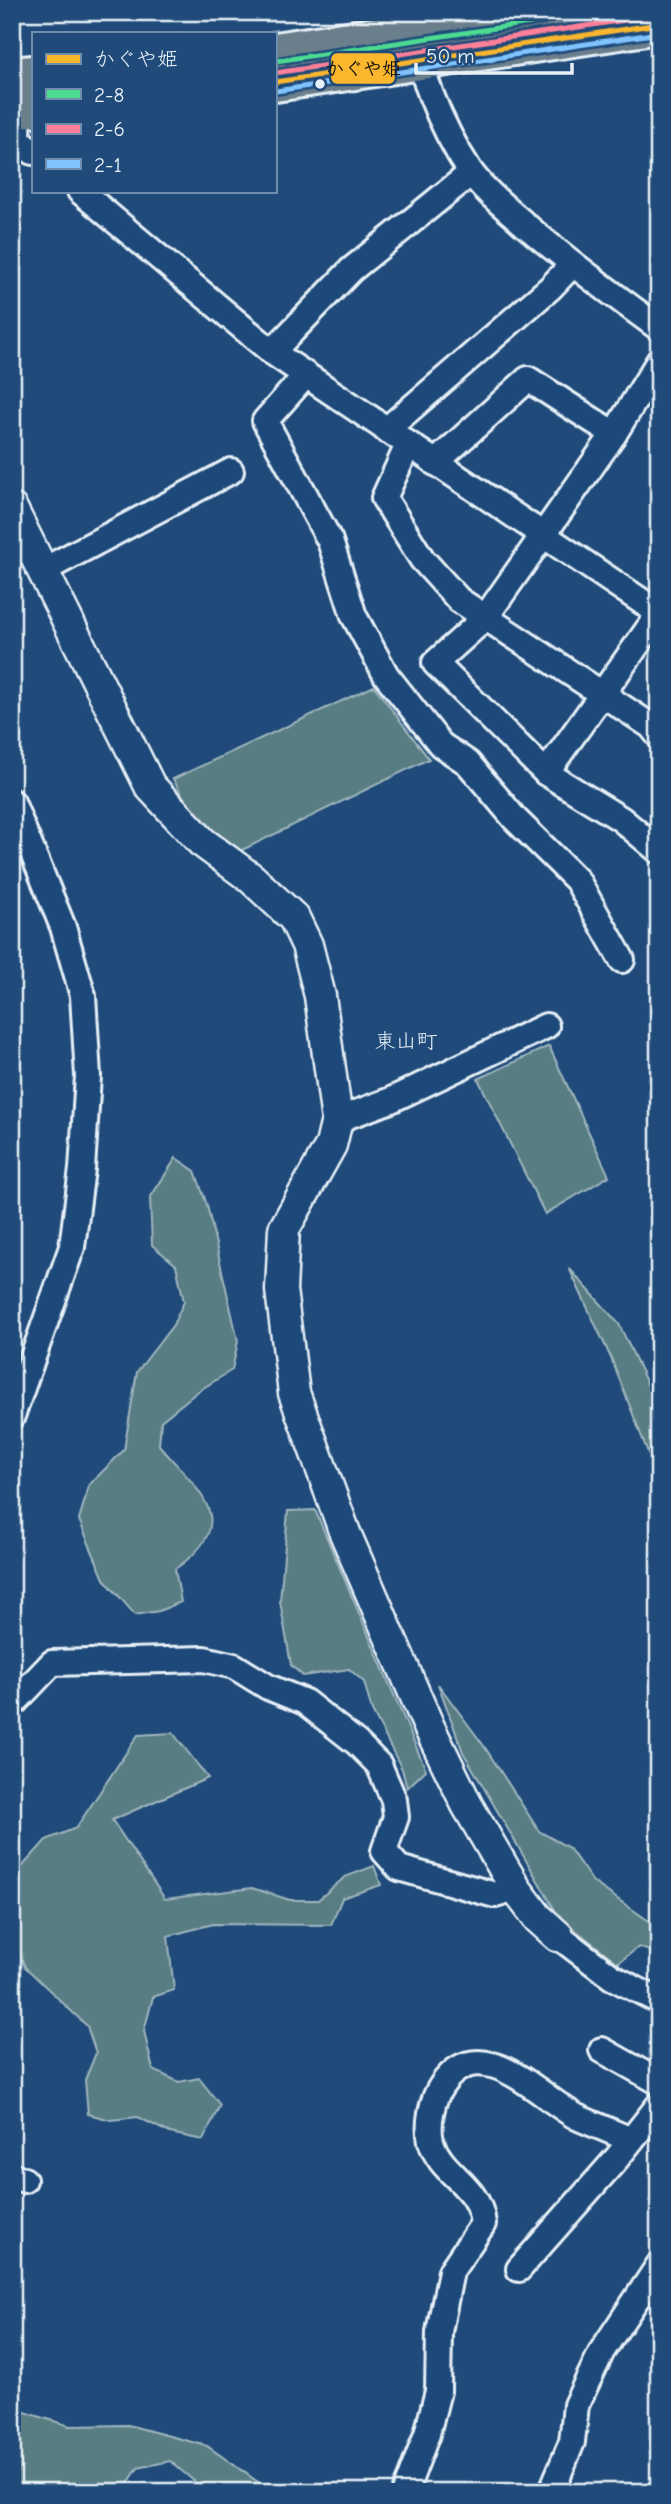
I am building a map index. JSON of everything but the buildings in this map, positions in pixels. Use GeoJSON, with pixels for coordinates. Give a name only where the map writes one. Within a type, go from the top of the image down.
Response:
{"type":"FeatureCollection","features":[{"type":"Feature","properties":{"kind":"main road"},"geometry":{"type":"LineString","coordinates":[[276,82],[414,36],[542,12]]}},
{"type":"Feature","properties":{"kind":"main road"},"geometry":{"type":"LineString","coordinates":[[276,52],[414,36],[659,24]]}},
{"type":"Feature","properties":{"kind":"street"},"geometry":{"type":"LineString","coordinates":[[414,36],[435,106],[471,173],[506,208],[572,265],[659,328]]}},
{"type":"Feature","properties":{"kind":"street"},"geometry":{"type":"LineString","coordinates":[[272,352],[351,270],[471,173]]}},
{"type":"Feature","properties":{"kind":"street"},"geometry":{"type":"LineString","coordinates":[[81,192],[272,352],[659,614],[546,773]]}},
{"type":"Feature","properties":{"kind":"street"},"geometry":{"type":"LineString","coordinates":[[386,430],[550,288],[572,265]]}},
{"type":"Feature","properties":{"kind":"street"},"geometry":{"type":"LineString","coordinates":[[659,361],[614,434],[485,618],[435,663],[546,773],[621,819],[659,850]]}},
{"type":"Feature","properties":{"kind":"street"},"geometry":{"type":"LineString","coordinates":[[306,375],[265,421],[330,541],[354,616],[379,663],[441,745],[468,763],[515,819],[578,880],[622,960]]}},
{"type":"Feature","properties":{"kind":"street"},"geometry":{"type":"LineString","coordinates":[[435,463],[528,379],[614,434]]}},
{"type":"Feature","properties":{"kind":"street"},"geometry":{"type":"LineString","coordinates":[[408,444],[384,498],[422,559],[459,600],[602,692],[651,726],[659,736]]}},
{"type":"Feature","properties":{"kind":"street"},"geometry":{"type":"LineString","coordinates":[[42,571],[231,471]]}},
{"type":"Feature","properties":{"kind":"street"},"geometry":{"type":"LineString","coordinates":[[12,509],[150,786],[202,842],[251,878],[294,918],[307,945],[320,996],[337,1120],[331,1145],[284,1229],[281,1290],[294,1393],[345,1533],[429,1727],[467,1805],[516,1889],[538,1918],[612,1978],[659,2001]]}},
{"type":"Feature","properties":{"kind":"street"},"geometry":{"type":"LineString","coordinates":[[12,802],[63,928],[83,996],[89,1076],[82,1169],[72,1247],[12,1416]]}},
{"type":"Feature","properties":{"kind":"street"},"geometry":{"type":"LineString","coordinates":[[337,1120],[391,1100],[547,1027]]}},
{"type":"Feature","properties":{"kind":"street"},"geometry":{"type":"LineString","coordinates":[[12,1705],[52,1663],[204,1659],[234,1666],[268,1687],[305,1702],[357,1743],[379,1765],[394,1800],[396,1817],[384,1851],[398,1868],[495,1895],[516,1889]]}},
{"type":"Feature","properties":{"kind":"street"},"geometry":{"type":"LineString","coordinates":[[602,2050],[659,2082]]}},
{"type":"Feature","properties":{"kind":"street"},"geometry":{"type":"LineString","coordinates":[[405,2492],[427,2434],[438,2391],[439,2332],[451,2271],[484,2224],[481,2206],[469,2188],[443,2163],[431,2141],[429,2118],[439,2088],[453,2070],[477,2062],[499,2065],[577,2116],[631,2140]]}},
{"type":"Feature","properties":{"kind":"street"},"geometry":{"type":"LineString","coordinates":[[519,2269],[659,2105]]}},
{"type":"Feature","properties":{"kind":"street"},"geometry":{"type":"LineString","coordinates":[[551,2492],[572,2442],[576,2405],[602,2351],[659,2265]]}},
{"type":"Feature","properties":{"kind":"green space"},"geometry":{"type":"Polygon","coordinates":[[[374,686],[429,759],[238,852],[196,819],[173,779],[374,686]]]}},
{"type":"Feature","properties":{"kind":"green space"},"geometry":{"type":"Polygon","coordinates":[[[549,1046],[609,1176],[545,1214],[478,1079],[549,1046]]]}},
{"type":"Feature","properties":{"kind":"green space"},"geometry":{"type":"Polygon","coordinates":[[[176,1158],[195,1171],[207,1205],[238,1341],[232,1370],[197,1392],[161,1421],[159,1445],[199,1492],[208,1507],[211,1521],[207,1536],[196,1552],[175,1569],[181,1602],[159,1611],[135,1615],[104,1579],[79,1520],[89,1485],[124,1450],[137,1372],[173,1325],[184,1302],[176,1265],[152,1245],[150,1198],[176,1158]]]}},
{"type":"Feature","properties":{"kind":"green space"},"geometry":{"type":"Polygon","coordinates":[[[569,1268],[619,1324],[659,1409],[659,1481],[611,1358],[569,1268]]]}},
{"type":"Feature","properties":{"kind":"green space"},"geometry":{"type":"Polygon","coordinates":[[[315,1510],[426,1770],[407,1788],[402,1769],[372,1711],[364,1682],[349,1669],[303,1676],[291,1665],[280,1601],[288,1511],[315,1510]]]}},
{"type":"Feature","properties":{"kind":"green space"},"geometry":{"type":"Polygon","coordinates":[[[438,1684],[484,1746],[539,1831],[569,1848],[593,1882],[649,1921],[659,1916],[659,1955],[639,1947],[618,1963],[559,1917],[463,1752],[438,1684]]]}},
{"type":"Feature","properties":{"kind":"green space"},"geometry":{"type":"Polygon","coordinates":[[[173,1733],[208,1778],[112,1820],[165,1899],[252,1888],[290,1900],[318,1900],[345,1877],[374,1866],[381,1885],[342,1898],[331,1925],[213,1924],[168,1936],[174,1990],[153,1997],[144,2031],[153,2070],[179,2082],[199,2078],[220,2105],[203,2140],[170,2133],[138,2117],[111,2120],[88,2114],[85,2080],[96,2053],[87,2026],[25,1967],[12,1938],[12,1878],[46,1840],[76,1828],[138,1735],[173,1733]]]}},
{"type":"Feature","properties":{"kind":"green space"},"geometry":{"type":"Polygon","coordinates":[[[12,2408],[70,2426],[128,2425],[207,2446],[261,2484],[287,2492],[207,2492],[170,2461],[138,2468],[122,2492],[12,2492],[12,2408]]]}},
{"type":"Feature","properties":{"kind":"transit line","name":"2-6"},"geometry":{"type":"LineString","coordinates":[[276,73],[658,15]]}},
{"type":"Feature","properties":{"kind":"transit line","name":"2-8"},"geometry":{"type":"LineString","coordinates":[[276,61],[543,21]]}},
{"type":"Feature","properties":{"kind":"transit line","name":"かぐや姫"},"geometry":{"type":"LineString","coordinates":[[276,82],[659,24]]}},
{"type":"Feature","properties":{"kind":"transit line","name":"2-1"},"geometry":{"type":"LineString","coordinates":[[276,91],[659,33]]}},
{"type":"Feature","properties":{"kind":"district","name":"東山町"},"geometry":{"type":"Point","coordinates":[406,1041]}}]}
